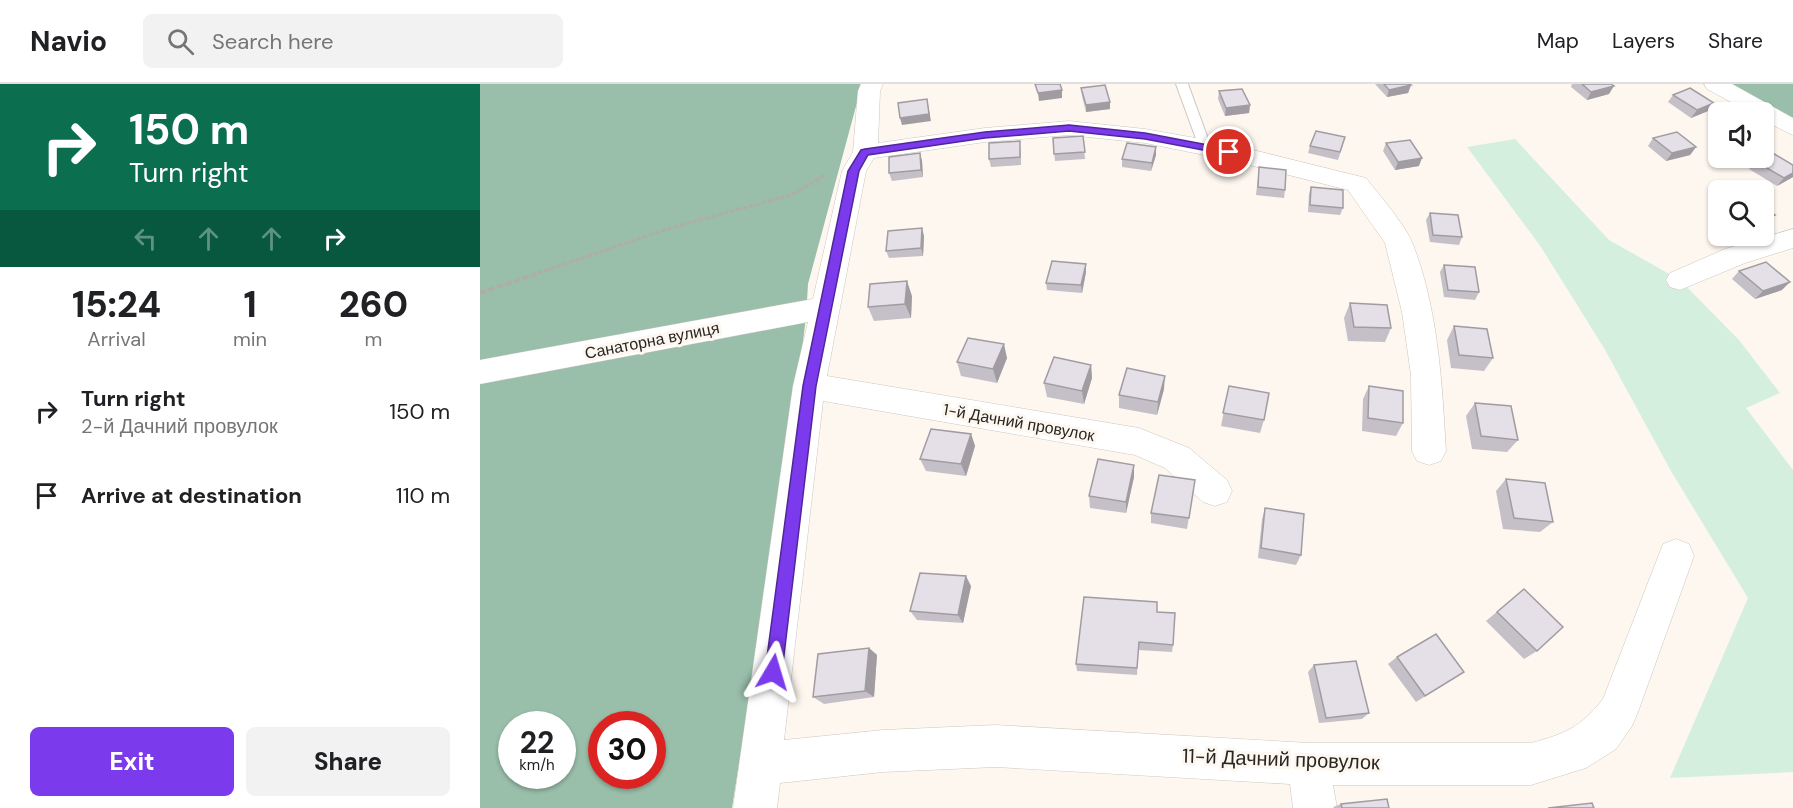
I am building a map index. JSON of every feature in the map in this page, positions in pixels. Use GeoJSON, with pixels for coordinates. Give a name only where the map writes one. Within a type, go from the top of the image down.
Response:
{"type":"FeatureCollection","features":[{"type":"Feature","properties":{"kind":"street"},"geometry":{"type":"LineString","coordinates":[[755,808],[809,386],[854,171],[865,152],[869,92],[872,84]]}},
{"type":"Feature","properties":{"kind":"street"},"geometry":{"type":"LineString","coordinates":[[1715,84],[1793,128]]}},
{"type":"Feature","properties":{"kind":"street"},"geometry":{"type":"LineString","coordinates":[[865,152],[985,135],[1069,128],[1145,136],[1205,147],[1358,184],[1398,241],[1417,312],[1426,375],[1429,451]]}},
{"type":"Feature","properties":{"kind":"street"},"geometry":{"type":"LineString","coordinates":[[1680,280],[1735,256],[1793,238]]}},
{"type":"Feature","properties":{"kind":"street","name":"Санаторна вулиця"},"geometry":{"type":"LineString","coordinates":[[480,372],[824,308]]}},
{"type":"Feature","properties":{"kind":"street","name":"1-й Дачний провулок"},"geometry":{"type":"LineString","coordinates":[[809,386],[1139,442],[1177,458],[1215,491]]}},
{"type":"Feature","properties":{"kind":"street","name":"11-й Дачний провулок"},"geometry":{"type":"LineString","coordinates":[[762,764],[883,751],[996,746],[1310,764],[1531,764],[1571,753],[1601,734],[1618,712],[1676,556]]}},
{"type":"Feature","properties":{"kind":"street"},"geometry":{"type":"LineString","coordinates":[[1310,764],[1315,808]]}},
{"type":"Feature","properties":{"kind":"lane"},"geometry":{"type":"LineString","coordinates":[[1182,84],[1205,147]]}},
{"type":"Feature","properties":{"kind":"path"},"geometry":{"type":"LineString","coordinates":[[480,293],[667,229],[791,195],[865,152]]}},
{"type":"Feature","properties":{"kind":"green space"},"geometry":{"type":"Polygon","coordinates":[[[480,84],[862,84],[808,284],[793,422],[732,808],[480,808],[480,84]]]}},
{"type":"Feature","properties":{"kind":"green space"},"geometry":{"type":"Polygon","coordinates":[[[1726,84],[1793,84],[1793,120],[1774,110],[1774,102],[1760,102],[1726,84]]]}},
{"type":"Feature","properties":{"kind":"green space"},"geometry":{"type":"Polygon","coordinates":[[[1515,139],[1609,240],[1680,280],[1739,340],[1780,393],[1746,408],[1793,470],[1793,772],[1670,778],[1748,598],[1671,471],[1604,348],[1541,247],[1467,147],[1515,139]]]}},
{"type":"Feature","properties":{"kind":"building"},"geometry":{"type":"Polygon","coordinates":[[[1035,84],[1060,84],[1062,90],[1038,93],[1035,84]]]}},
{"type":"Feature","properties":{"kind":"building"},"geometry":{"type":"Polygon","coordinates":[[[1384,84],[1409,84],[1411,85],[1389,90],[1384,84]]]}},
{"type":"Feature","properties":{"kind":"building"},"geometry":{"type":"Polygon","coordinates":[[[1582,84],[1611,84],[1614,86],[1591,92],[1582,84]]]}},
{"type":"Feature","properties":{"kind":"building"},"geometry":{"type":"Polygon","coordinates":[[[1105,85],[1110,102],[1086,105],[1081,88],[1105,85]]]}},
{"type":"Feature","properties":{"kind":"building"},"geometry":{"type":"Polygon","coordinates":[[[1690,88],[1712,102],[1708,102],[1708,105],[1697,110],[1673,95],[1690,88]]]}},
{"type":"Feature","properties":{"kind":"building"},"geometry":{"type":"Polygon","coordinates":[[[1242,89],[1250,105],[1226,108],[1219,91],[1242,89]]]}},
{"type":"Feature","properties":{"kind":"building"},"geometry":{"type":"Polygon","coordinates":[[[927,99],[929,114],[900,118],[898,103],[927,99]]]}},
{"type":"Feature","properties":{"kind":"building"},"geometry":{"type":"Polygon","coordinates":[[[1316,131],[1345,137],[1340,152],[1310,146],[1316,131]]]}},
{"type":"Feature","properties":{"kind":"building"},"geometry":{"type":"Polygon","coordinates":[[[1677,132],[1696,147],[1672,153],[1653,138],[1677,132]]]}},
{"type":"Feature","properties":{"kind":"building"},"geometry":{"type":"Polygon","coordinates":[[[1083,136],[1085,152],[1054,154],[1053,138],[1083,136]]]}},
{"type":"Feature","properties":{"kind":"building"},"geometry":{"type":"Polygon","coordinates":[[[1410,140],[1422,158],[1398,162],[1386,143],[1410,140]]]}},
{"type":"Feature","properties":{"kind":"building"},"geometry":{"type":"Polygon","coordinates":[[[1020,141],[1020,157],[989,159],[989,143],[1020,141]]]}},
{"type":"Feature","properties":{"kind":"building"},"geometry":{"type":"Polygon","coordinates":[[[1127,143],[1156,147],[1152,163],[1122,159],[1127,143]]]}},
{"type":"Feature","properties":{"kind":"building"},"geometry":{"type":"Polygon","coordinates":[[[920,153],[921,170],[889,173],[889,157],[920,153]]]}},
{"type":"Feature","properties":{"kind":"building"},"geometry":{"type":"Polygon","coordinates":[[[1774,154],[1793,165],[1793,173],[1784,178],[1767,168],[1774,168],[1774,154]]]}},
{"type":"Feature","properties":{"kind":"building"},"geometry":{"type":"Polygon","coordinates":[[[1259,167],[1286,170],[1285,190],[1258,187],[1259,167]]]}},
{"type":"Feature","properties":{"kind":"building"},"geometry":{"type":"Polygon","coordinates":[[[1311,187],[1343,190],[1343,208],[1310,205],[1311,187]]]}},
{"type":"Feature","properties":{"kind":"building"},"geometry":{"type":"Polygon","coordinates":[[[1430,213],[1458,215],[1462,237],[1433,235],[1430,213]]]}},
{"type":"Feature","properties":{"kind":"building"},"geometry":{"type":"Polygon","coordinates":[[[922,228],[921,248],[886,251],[888,231],[922,228]]]}},
{"type":"Feature","properties":{"kind":"building"},"geometry":{"type":"Polygon","coordinates":[[[1052,261],[1086,264],[1081,285],[1046,283],[1052,261]]]}},
{"type":"Feature","properties":{"kind":"building"},"geometry":{"type":"Polygon","coordinates":[[[1766,262],[1790,282],[1763,291],[1739,271],[1766,262]]]}},
{"type":"Feature","properties":{"kind":"building"},"geometry":{"type":"Polygon","coordinates":[[[1444,265],[1475,267],[1479,292],[1448,290],[1444,265]]]}},
{"type":"Feature","properties":{"kind":"building"},"geometry":{"type":"Polygon","coordinates":[[[907,281],[905,304],[868,307],[870,284],[907,281]]]}},
{"type":"Feature","properties":{"kind":"building"},"geometry":{"type":"Polygon","coordinates":[[[1350,303],[1387,305],[1391,328],[1354,327],[1350,303]]]}},
{"type":"Feature","properties":{"kind":"building"},"geometry":{"type":"Polygon","coordinates":[[[1454,326],[1487,329],[1493,358],[1459,355],[1454,326]]]}},
{"type":"Feature","properties":{"kind":"building"},"geometry":{"type":"Polygon","coordinates":[[[968,338],[1004,344],[993,369],[957,362],[968,338]]]}},
{"type":"Feature","properties":{"kind":"building"},"geometry":{"type":"Polygon","coordinates":[[[1054,357],[1091,365],[1082,391],[1044,383],[1054,357]]]}},
{"type":"Feature","properties":{"kind":"building"},"geometry":{"type":"Polygon","coordinates":[[[1127,368],[1165,376],[1158,402],[1119,395],[1127,368]]]}},
{"type":"Feature","properties":{"kind":"building"},"geometry":{"type":"Polygon","coordinates":[[[1229,386],[1269,393],[1264,420],[1223,413],[1229,386]]]}},
{"type":"Feature","properties":{"kind":"building"},"geometry":{"type":"Polygon","coordinates":[[[1369,386],[1403,391],[1403,423],[1368,418],[1369,386]]]}},
{"type":"Feature","properties":{"kind":"building"},"geometry":{"type":"Polygon","coordinates":[[[1475,403],[1511,406],[1518,440],[1481,436],[1475,403]]]}},
{"type":"Feature","properties":{"kind":"building"},"geometry":{"type":"Polygon","coordinates":[[[931,429],[971,434],[961,464],[920,459],[931,429]]]}},
{"type":"Feature","properties":{"kind":"building"},"geometry":{"type":"Polygon","coordinates":[[[1098,459],[1134,465],[1126,502],[1089,496],[1098,459]]]}},
{"type":"Feature","properties":{"kind":"building"},"geometry":{"type":"Polygon","coordinates":[[[1159,475],[1195,480],[1189,518],[1151,513],[1159,475]]]}},
{"type":"Feature","properties":{"kind":"building"},"geometry":{"type":"Polygon","coordinates":[[[1506,479],[1545,483],[1553,522],[1514,518],[1506,479]]]}},
{"type":"Feature","properties":{"kind":"building"},"geometry":{"type":"Polygon","coordinates":[[[1265,508],[1304,514],[1301,555],[1261,548],[1265,508]]]}},
{"type":"Feature","properties":{"kind":"building"},"geometry":{"type":"Polygon","coordinates":[[[920,573],[966,576],[958,615],[910,611],[920,573]]]}},
{"type":"Feature","properties":{"kind":"building"},"geometry":{"type":"Polygon","coordinates":[[[1524,589],[1563,627],[1537,651],[1497,612],[1524,589]]]}},
{"type":"Feature","properties":{"kind":"building"},"geometry":{"type":"Polygon","coordinates":[[[1084,597],[1157,602],[1157,612],[1175,613],[1173,645],[1139,642],[1137,668],[1076,664],[1084,597]]]}},
{"type":"Feature","properties":{"kind":"building"},"geometry":{"type":"Polygon","coordinates":[[[1436,634],[1464,672],[1425,696],[1397,657],[1436,634]]]}},
{"type":"Feature","properties":{"kind":"building"},"geometry":{"type":"Polygon","coordinates":[[[869,648],[865,691],[813,697],[818,654],[869,648]]]}},
{"type":"Feature","properties":{"kind":"building"},"geometry":{"type":"Polygon","coordinates":[[[1356,661],[1369,713],[1326,718],[1314,665],[1356,661]]]}},
{"type":"Feature","properties":{"kind":"building"},"geometry":{"type":"Polygon","coordinates":[[[1387,799],[1389,808],[1342,808],[1341,804],[1387,799]]]}},
{"type":"Feature","properties":{"kind":"building"},"geometry":{"type":"Polygon","coordinates":[[[1592,803],[1594,808],[1548,808],[1592,803]]]}},
{"type":"Feature","properties":{"kind":"route"},"geometry":{"type":"LineString","coordinates":[[773,672],[809,386],[854,171],[865,152],[985,135],[1069,128],[1145,136],[1229,152]]}}]}
